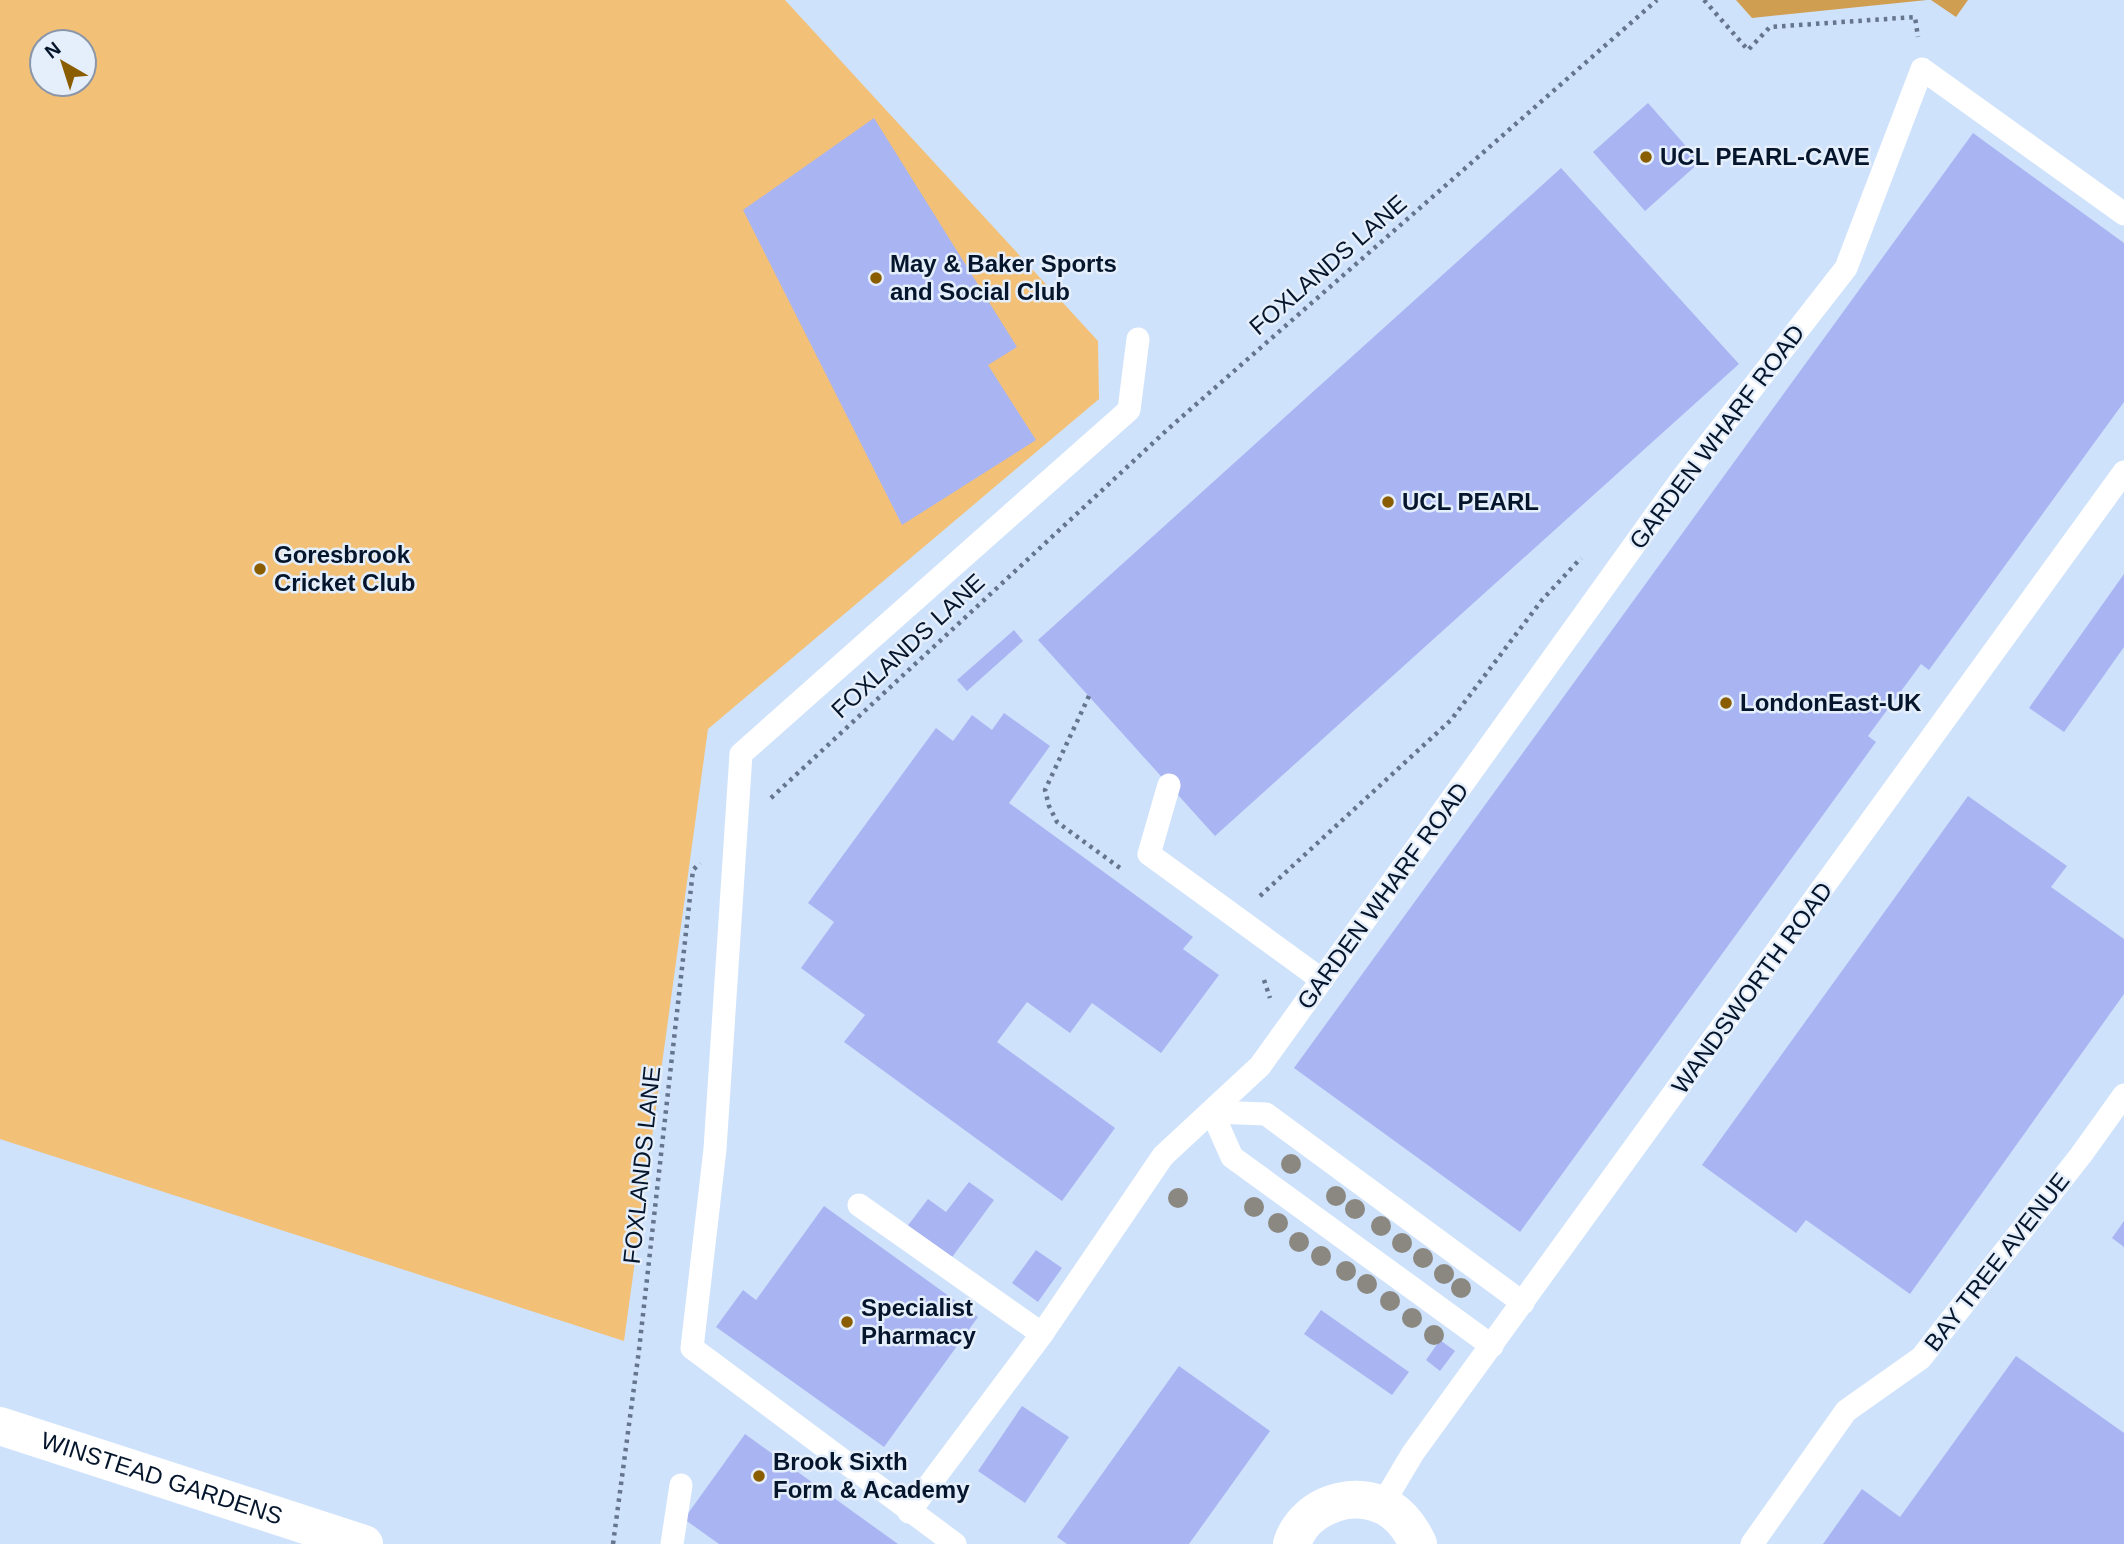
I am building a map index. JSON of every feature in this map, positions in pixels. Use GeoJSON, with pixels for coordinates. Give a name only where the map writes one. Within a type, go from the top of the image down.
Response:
{"type":"FeatureCollection","features":[{"type":"Feature","properties":{"kind":"street","name":"WINSTEAD GARDENS"},"geometry":{"type":"LineString","coordinates":[[0,1426],[364,1544]]}},
{"type":"Feature","properties":{"kind":"street"},"geometry":{"type":"LineString","coordinates":[[1292,1544],[1305,1521],[1322,1508],[1341,1500],[1362,1499],[1382,1505],[1399,1516],[1412,1531],[1418,1544]]}},
{"type":"Feature","properties":{"kind":"lane"},"geometry":{"type":"LineString","coordinates":[[1922,69],[2124,214]]}},
{"type":"Feature","properties":{"kind":"lane","name":"GARDEN WHARF ROAD"},"geometry":{"type":"LineString","coordinates":[[909,1512],[1042,1334],[1164,1156],[1260,1066],[1683,477],[1846,268],[1922,69]]}},
{"type":"Feature","properties":{"kind":"lane"},"geometry":{"type":"LineString","coordinates":[[955,1544],[692,1348],[715,1149],[741,754],[1129,410],[1138,339]]}},
{"type":"Feature","properties":{"kind":"lane","name":"WANDSWORTH ROAD"},"geometry":{"type":"LineString","coordinates":[[1382,1505],[1413,1453],[2124,472]]}},
{"type":"Feature","properties":{"kind":"lane"},"geometry":{"type":"LineString","coordinates":[[1169,785],[1149,854],[1322,980]]}},
{"type":"Feature","properties":{"kind":"lane","name":"BAY TREE AVENUE"},"geometry":{"type":"LineString","coordinates":[[1752,1544],[1846,1412],[1921,1358],[2081,1155],[2124,1095]]}},
{"type":"Feature","properties":{"kind":"lane"},"geometry":{"type":"LineString","coordinates":[[1492,1346],[1232,1157],[1212,1112],[1266,1114],[1523,1303]]}},
{"type":"Feature","properties":{"kind":"lane"},"geometry":{"type":"LineString","coordinates":[[859,1205],[1042,1334]]}},
{"type":"Feature","properties":{"kind":"lane"},"geometry":{"type":"LineString","coordinates":[[672,1544],[681,1485]]}},
{"type":"Feature","properties":{"kind":"path","name":"FOXLANDS LANE"},"geometry":{"type":"LineString","coordinates":[[613,1544],[639,1350],[693,870],[1168,429],[1657,0]]}},
{"type":"Feature","properties":{"kind":"path"},"geometry":{"type":"LineString","coordinates":[[1704,0],[1748,50],[1770,27],[1915,17],[1922,69]]}},
{"type":"Feature","properties":{"kind":"path"},"geometry":{"type":"LineString","coordinates":[[1240,921],[1260,896],[1451,720],[1542,600],[1586,552]]}},
{"type":"Feature","properties":{"kind":"shaded area"},"geometry":{"type":"Polygon","coordinates":[[[0,0],[785,0],[1098,341],[1099,399],[708,729],[624,1341],[0,1139],[0,0]]]}},
{"type":"Feature","properties":{"kind":"shaded area"},"geometry":{"type":"Polygon","coordinates":[[[1736,0],[1927,0],[1752,18],[1736,0]]]}},
{"type":"Feature","properties":{"kind":"shaded area"},"geometry":{"type":"Polygon","coordinates":[[[1931,0],[1968,0],[1956,17],[1931,0]]]}},
{"type":"Feature","properties":{"kind":"building","name":"UCL PEARL-CAVE"},"geometry":{"type":"Polygon","coordinates":[[[1648,103],[1700,162],[1645,211],[1593,152],[1648,103]]]}},
{"type":"Feature","properties":{"kind":"building","name":"May & Baker Sports and Social Club"},"geometry":{"type":"Polygon","coordinates":[[[874,118],[1017,347],[988,365],[1036,440],[902,525],[743,210],[874,118]]]}},
{"type":"Feature","properties":{"kind":"building","name":"LondonEast-UK"},"geometry":{"type":"Polygon","coordinates":[[[1973,133],[2124,243],[2124,402],[1929,670],[1921,664],[1868,736],[1876,742],[1520,1232],[1294,1068],[1973,133]]]}},
{"type":"Feature","properties":{"kind":"building","name":"UCL PEARL"},"geometry":{"type":"Polygon","coordinates":[[[1561,168],[1739,364],[1215,836],[1038,640],[1561,168]]]}},
{"type":"Feature","properties":{"kind":"building"},"geometry":{"type":"Polygon","coordinates":[[[2124,574],[2124,647],[2064,732],[2029,708],[2124,574]]]}},
{"type":"Feature","properties":{"kind":"building"},"geometry":{"type":"Polygon","coordinates":[[[1014,630],[1023,641],[967,691],[957,680],[1014,630]]]}},
{"type":"Feature","properties":{"kind":"building"},"geometry":{"type":"Polygon","coordinates":[[[1004,713],[1050,746],[1009,803],[1193,937],[1183,949],[1219,975],[1161,1053],[1092,1003],[1070,1033],[1027,1002],[997,1042],[1115,1128],[1062,1201],[844,1042],[865,1015],[801,968],[834,922],[808,903],[936,728],[953,741],[972,715],[992,730],[1004,713]]]}},
{"type":"Feature","properties":{"kind":"building"},"geometry":{"type":"Polygon","coordinates":[[[1968,796],[2067,866],[2051,887],[2124,939],[2124,994],[1910,1294],[1806,1220],[1796,1233],[1702,1165],[1968,796]]]}},
{"type":"Feature","properties":{"kind":"building"},"geometry":{"type":"Polygon","coordinates":[[[969,1182],[994,1200],[950,1260],[906,1228],[928,1199],[946,1212],[969,1182]]]}},
{"type":"Feature","properties":{"kind":"building","name":"Specialist Pharmacy"},"geometry":{"type":"Polygon","coordinates":[[[824,1206],[978,1317],[884,1447],[716,1327],[743,1290],[756,1300],[824,1206]]]}},
{"type":"Feature","properties":{"kind":"building"},"geometry":{"type":"Polygon","coordinates":[[[2124,1221],[2124,1247],[2112,1238],[2124,1221]]]}},
{"type":"Feature","properties":{"kind":"building"},"geometry":{"type":"Polygon","coordinates":[[[1036,1250],[1062,1268],[1038,1302],[1012,1283],[1036,1250]]]}},
{"type":"Feature","properties":{"kind":"building"},"geometry":{"type":"Polygon","coordinates":[[[1321,1310],[1409,1372],[1392,1395],[1304,1334],[1321,1310]]]}},
{"type":"Feature","properties":{"kind":"building"},"geometry":{"type":"Polygon","coordinates":[[[1440,1340],[1455,1351],[1440,1371],[1426,1360],[1440,1340]]]}},
{"type":"Feature","properties":{"kind":"building"},"geometry":{"type":"Polygon","coordinates":[[[2016,1356],[2124,1433],[2124,1544],[1823,1544],[1862,1489],[1900,1517],[2016,1356]]]}},
{"type":"Feature","properties":{"kind":"building"},"geometry":{"type":"Polygon","coordinates":[[[1179,1366],[1270,1431],[1189,1544],[1067,1544],[1057,1537],[1179,1366]]]}},
{"type":"Feature","properties":{"kind":"building"},"geometry":{"type":"Polygon","coordinates":[[[1022,1406],[1069,1437],[1025,1503],[978,1471],[1022,1406]]]}},
{"type":"Feature","properties":{"kind":"building","name":"Brook Sixth Form & Academy"},"geometry":{"type":"Polygon","coordinates":[[[745,1434],[898,1544],[719,1544],[684,1519],[745,1434]]]}},
{"type":"Feature","properties":{"kind":"place","name":"UCL PEARL-CAVE"},"geometry":{"type":"Point","coordinates":[1646,157]}},
{"type":"Feature","properties":{"kind":"place","name":"May & Baker Sports and Social Club"},"geometry":{"type":"Point","coordinates":[876,278]}},
{"type":"Feature","properties":{"kind":"place","name":"UCL PEARL"},"geometry":{"type":"Point","coordinates":[1388,502]}},
{"type":"Feature","properties":{"kind":"place","name":"Goresbrook Cricket Club"},"geometry":{"type":"Point","coordinates":[260,569]}},
{"type":"Feature","properties":{"kind":"place","name":"LondonEast-UK"},"geometry":{"type":"Point","coordinates":[1726,703]}},
{"type":"Feature","properties":{"kind":"place","name":"Specialist Pharmacy"},"geometry":{"type":"Point","coordinates":[847,1322]}},
{"type":"Feature","properties":{"kind":"place","name":"Brook Sixth Form & Academy"},"geometry":{"type":"Point","coordinates":[759,1476]}}]}
